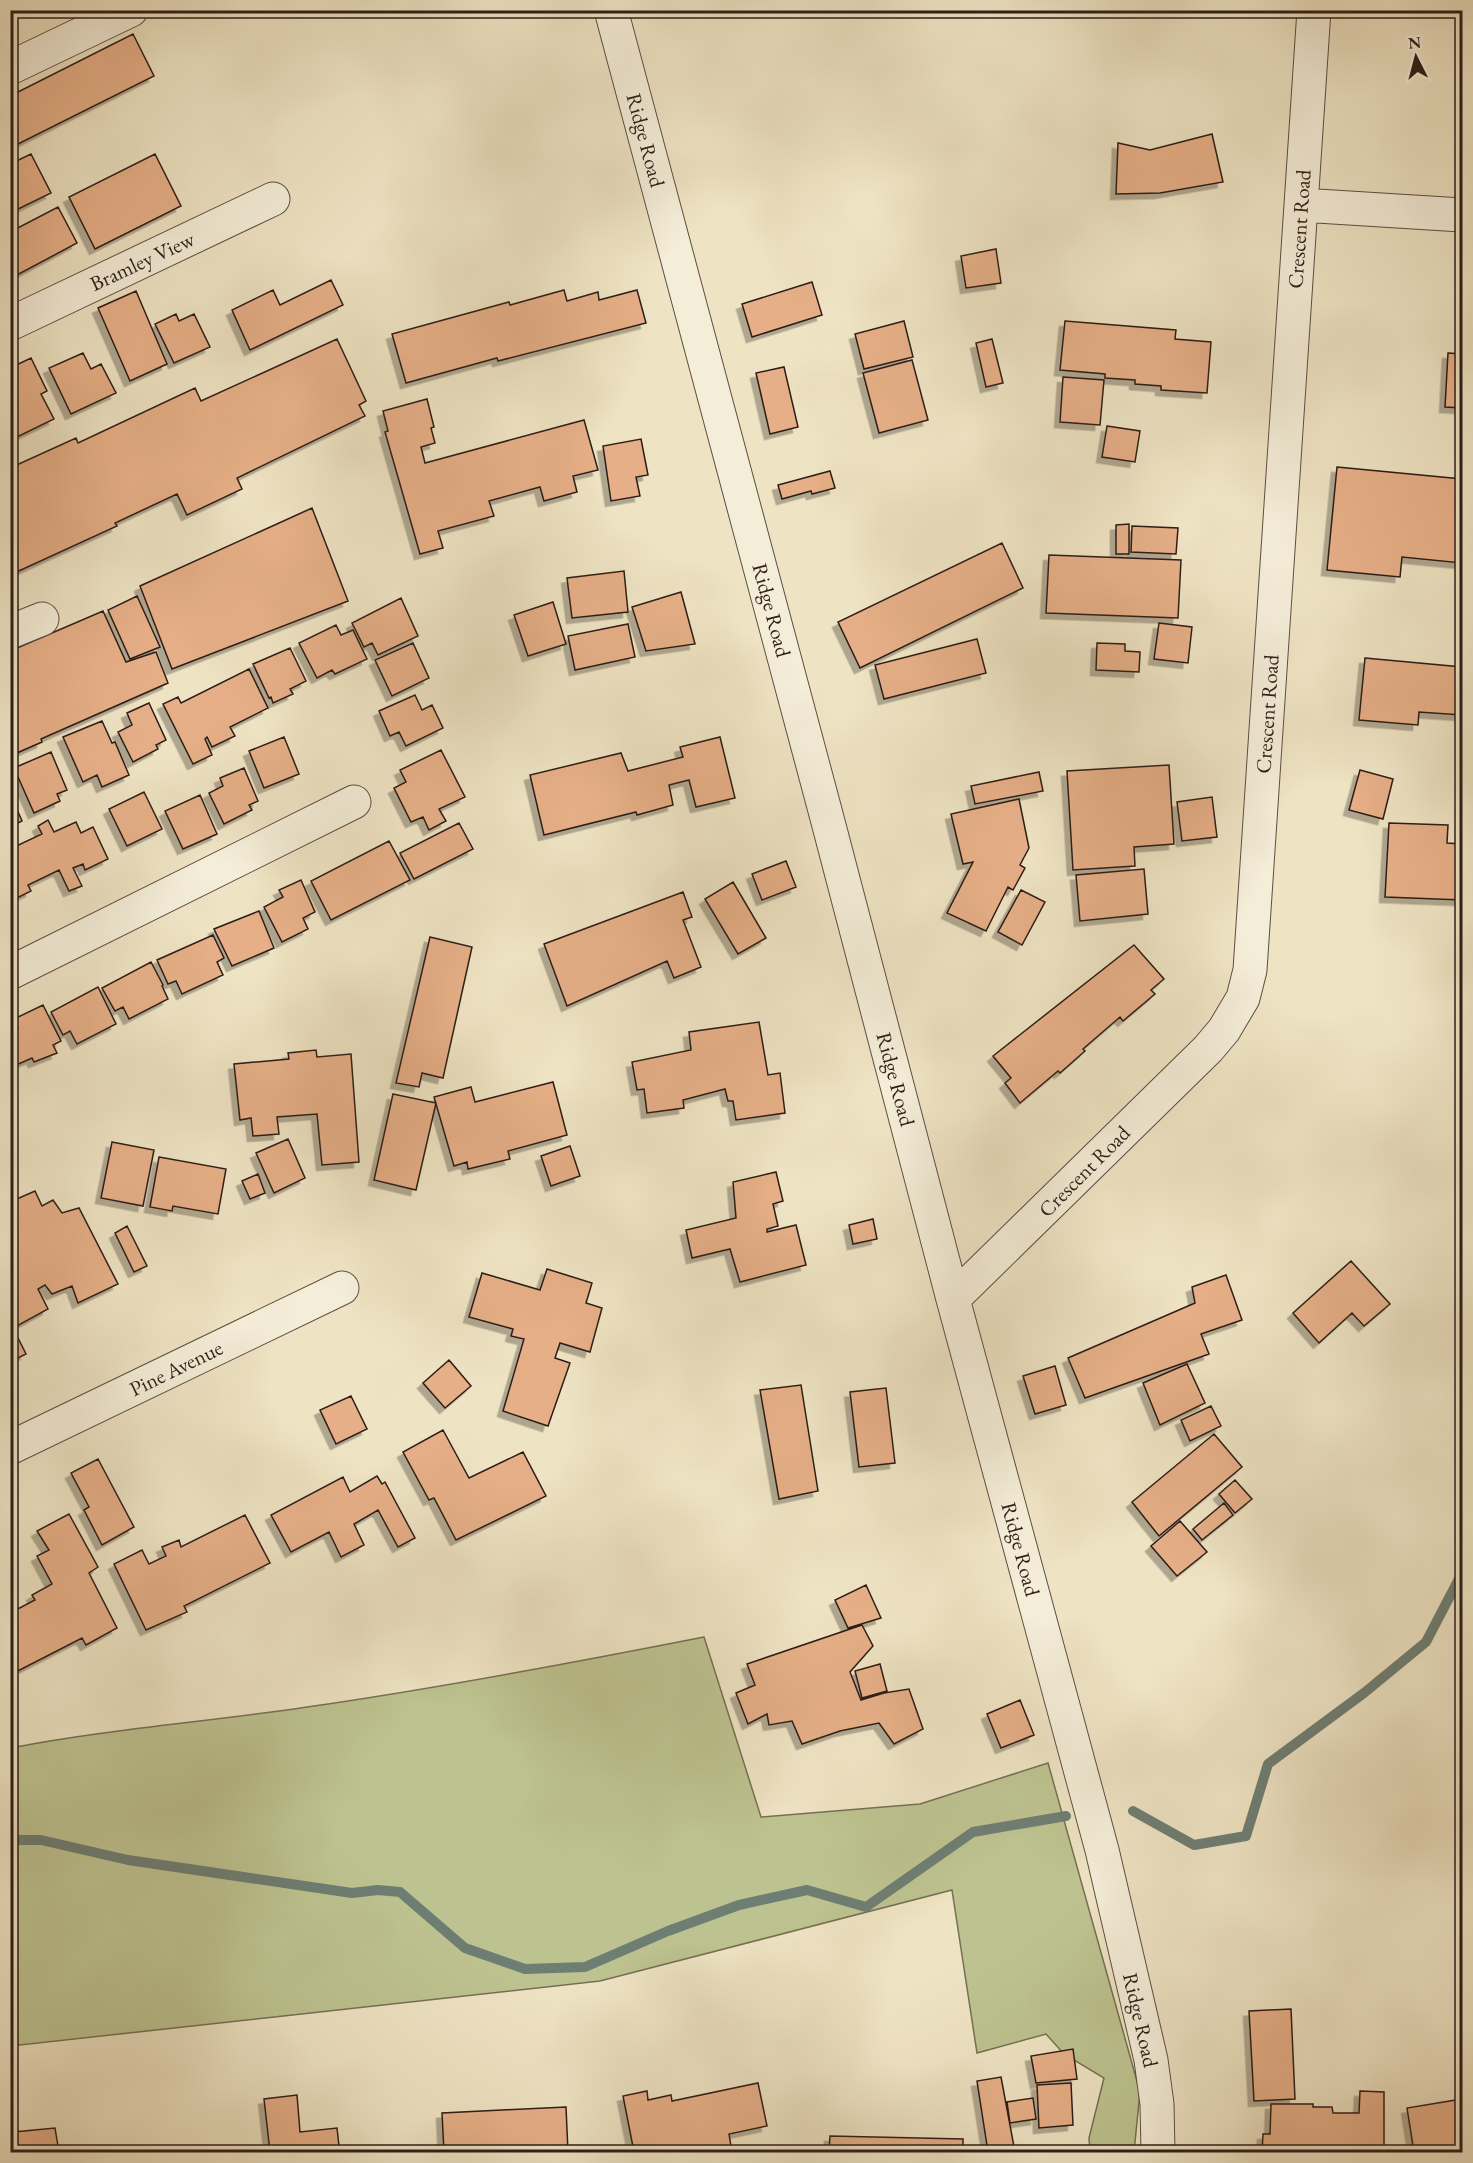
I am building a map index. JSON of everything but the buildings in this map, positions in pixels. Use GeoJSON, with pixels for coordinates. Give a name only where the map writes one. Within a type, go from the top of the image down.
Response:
{"type":"FeatureCollection","features":[{"type":"Feature","properties":{"kind":"street"},"geometry":{"type":"LineString","coordinates":[[10,68],[131,10]]}},
{"type":"Feature","properties":{"kind":"street","name":"Ridge Road"},"geometry":{"type":"LineString","coordinates":[[611,10],[953,1299],[1102,1850],[1151,2060],[1157,2104],[1158,2152]]}},
{"type":"Feature","properties":{"kind":"street","name":"Crescent Road"},"geometry":{"type":"LineString","coordinates":[[953,1299],[1208,1049],[1224,1030],[1243,998],[1251,958],[1314,10]]}},
{"type":"Feature","properties":{"kind":"street","name":"Bramley View"},"geometry":{"type":"LineString","coordinates":[[10,324],[273,199]]}},
{"type":"Feature","properties":{"kind":"street"},"geometry":{"type":"LineString","coordinates":[[1301,205],[1462,215]]}},
{"type":"Feature","properties":{"kind":"street"},"geometry":{"type":"LineString","coordinates":[[10,632],[42,619]]}},
{"type":"Feature","properties":{"kind":"street"},"geometry":{"type":"LineString","coordinates":[[10,973],[354,802]]}},
{"type":"Feature","properties":{"kind":"street","name":"Pine Avenue"},"geometry":{"type":"LineString","coordinates":[[10,1448],[342,1288]]}},
{"type":"Feature","properties":{"kind":"green space"},"geometry":{"type":"Polygon","coordinates":[[[704,1637],[761,1817],[920,1804],[1048,1763],[1140,2092],[1134,2152],[1090,2152],[1089,2138],[1104,2078],[1064,2054],[1046,2034],[977,2053],[952,1890],[600,1981],[11,2046],[11,1748],[407,1692],[704,1637]]]}},
{"type":"Feature","properties":{"kind":"waterway"},"geometry":{"type":"LineString","coordinates":[[1133,1811],[1194,1845],[1246,1836],[1268,1764],[1364,1693],[1426,1642],[1462,1573]]}},
{"type":"Feature","properties":{"kind":"waterway"},"geometry":{"type":"LineString","coordinates":[[10,1840],[41,1840],[128,1860],[352,1893],[378,1890],[400,1892],[465,1948],[525,1969],[585,1967],[668,1931],[739,1905],[807,1890],[866,1907],[973,1832],[1066,1816]]}}]}
